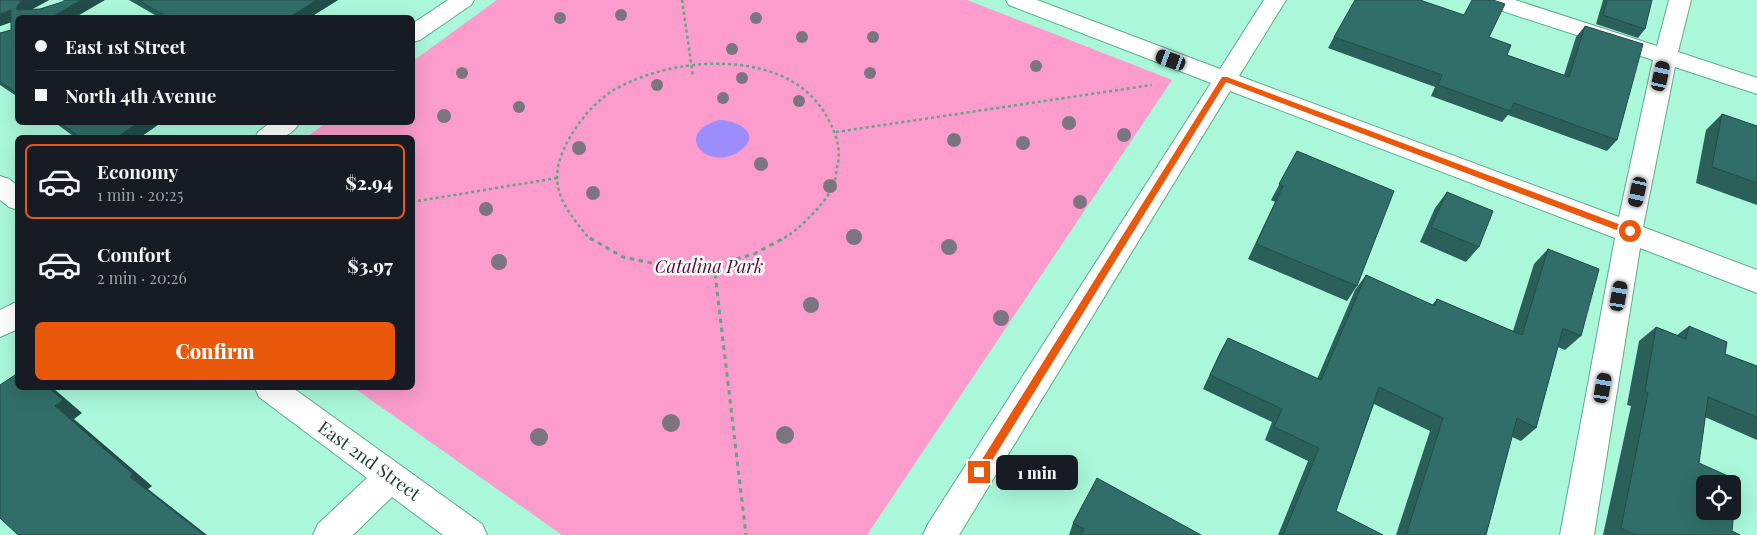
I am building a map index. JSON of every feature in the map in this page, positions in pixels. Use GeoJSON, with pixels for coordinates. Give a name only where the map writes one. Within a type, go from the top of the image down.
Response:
{"type":"FeatureCollection","features":[{"type":"Feature","properties":{"kind":"street"},"geometry":{"type":"LineString","coordinates":[[415,33],[462,0]]}},
{"type":"Feature","properties":{"kind":"street"},"geometry":{"type":"LineString","coordinates":[[1017,0],[1630,231],[1757,282]]}},
{"type":"Feature","properties":{"kind":"street"},"geometry":{"type":"LineString","coordinates":[[940,535],[1275,0]]}},
{"type":"Feature","properties":{"kind":"street"},"geometry":{"type":"LineString","coordinates":[[1492,0],[1525,5],[1665,56],[1757,86]]}},
{"type":"Feature","properties":{"kind":"street"},"geometry":{"type":"LineString","coordinates":[[1577,535],[1630,231],[1665,56],[1680,0]]}},
{"type":"Feature","properties":{"kind":"street"},"geometry":{"type":"LineString","coordinates":[[271,135],[284,125]]}},
{"type":"Feature","properties":{"kind":"street"},"geometry":{"type":"LineString","coordinates":[[0,186],[15,198]]}},
{"type":"Feature","properties":{"kind":"street"},"geometry":{"type":"LineString","coordinates":[[0,325],[15,315]]}},
{"type":"Feature","properties":{"kind":"street","name":"East 2nd Street"},"geometry":{"type":"LineString","coordinates":[[273,390],[470,535]]}},
{"type":"Feature","properties":{"kind":"street"},"geometry":{"type":"LineString","coordinates":[[330,535],[390,477]]}},
{"type":"Feature","properties":{"kind":"path"},"geometry":{"type":"LineString","coordinates":[[682,0],[694,76]]}},
{"type":"Feature","properties":{"kind":"path"},"geometry":{"type":"LineString","coordinates":[[730,63],[766,70],[797,84],[822,105],[836,132],[839,158],[833,186],[815,212],[788,236],[754,254],[714,265],[666,266],[623,257],[588,237],[566,209],[557,178],[564,145],[584,115],[613,90],[651,73],[691,64],[730,63]]}},
{"type":"Feature","properties":{"kind":"path"},"geometry":{"type":"LineString","coordinates":[[836,132],[1157,83]]}},
{"type":"Feature","properties":{"kind":"path"},"geometry":{"type":"LineString","coordinates":[[415,202],[557,178]]}},
{"type":"Feature","properties":{"kind":"path"},"geometry":{"type":"LineString","coordinates":[[714,265],[746,535]]}},
{"type":"Feature","properties":{"kind":"green space","name":"Catalina Park"},"geometry":{"type":"Polygon","coordinates":[[[497,0],[967,0],[1172,80],[867,535],[562,535],[357,390],[415,390],[415,135],[309,135],[323,125],[415,125],[415,60],[497,0]]]}},
{"type":"Feature","properties":{"kind":"shaded area"},"geometry":{"type":"Polygon","coordinates":[[[719,120],[739,125],[745,129],[750,138],[741,150],[729,156],[707,155],[696,142],[697,134],[705,126],[719,120]]]}},
{"type":"Feature","properties":{"kind":"building"},"geometry":{"type":"Polygon","coordinates":[[[0,0],[23,0],[16,9],[18,10],[40,9],[65,0],[81,0],[55,15],[15,15],[15,92],[0,82],[0,33],[11,30],[11,10],[0,14],[0,0]]]}},
{"type":"Feature","properties":{"kind":"building"},"geometry":{"type":"Polygon","coordinates":[[[138,0],[317,0],[293,15],[164,15],[138,0]]]}},
{"type":"Feature","properties":{"kind":"building"},"geometry":{"type":"Polygon","coordinates":[[[1355,0],[1420,0],[1464,15],[1472,0],[1493,0],[1505,4],[1489,37],[1511,45],[1507,55],[1569,77],[1585,26],[1643,44],[1617,140],[1514,103],[1510,111],[1438,85],[1442,75],[1334,37],[1355,0]]]}},
{"type":"Feature","properties":{"kind":"building"},"geometry":{"type":"Polygon","coordinates":[[[1607,0],[1652,0],[1645,29],[1603,15],[1607,0]]]}},
{"type":"Feature","properties":{"kind":"building"},"geometry":{"type":"Polygon","coordinates":[[[1722,114],[1757,126],[1757,183],[1712,167],[1722,114]]]}},
{"type":"Feature","properties":{"kind":"building"},"geometry":{"type":"Polygon","coordinates":[[[63,125],[135,125],[120,135],[77,135],[63,125]]]}},
{"type":"Feature","properties":{"kind":"building"},"geometry":{"type":"Polygon","coordinates":[[[1297,151],[1394,191],[1357,286],[1256,244],[1283,186],[1279,184],[1297,151]]]}},
{"type":"Feature","properties":{"kind":"building"},"geometry":{"type":"Polygon","coordinates":[[[1447,192],[1493,211],[1479,247],[1431,227],[1447,192]]]}},
{"type":"Feature","properties":{"kind":"building"},"geometry":{"type":"Polygon","coordinates":[[[1548,249],[1599,269],[1581,336],[1563,328],[1536,428],[1517,418],[1486,535],[1406,535],[1443,418],[1379,387],[1336,511],[1383,535],[1283,535],[1319,448],[1274,427],[1282,409],[1210,375],[1228,338],[1321,380],[1366,275],[1435,306],[1437,299],[1522,335],[1548,249]]]}},
{"type":"Feature","properties":{"kind":"building"},"geometry":{"type":"Polygon","coordinates":[[[1689,326],[1727,342],[1725,354],[1757,366],[1757,417],[1708,397],[1699,463],[1726,475],[1696,475],[1696,520],[1733,520],[1732,531],[1740,535],[1635,535],[1621,528],[1648,393],[1645,391],[1656,327],[1686,339],[1689,326]]]}},
{"type":"Feature","properties":{"kind":"building"},"geometry":{"type":"Polygon","coordinates":[[[15,375],[15,390],[51,390],[63,400],[55,406],[133,474],[130,477],[204,535],[18,535],[0,518],[0,385],[15,375]]]}},
{"type":"Feature","properties":{"kind":"building"},"geometry":{"type":"Polygon","coordinates":[[[1097,478],[1201,535],[1081,535],[1084,529],[1073,523],[1097,478]]]}},
{"type":"Feature","properties":{"kind":"route"},"geometry":{"type":"LineString","coordinates":[[979,472],[1224,79],[1630,231]]}}]}
